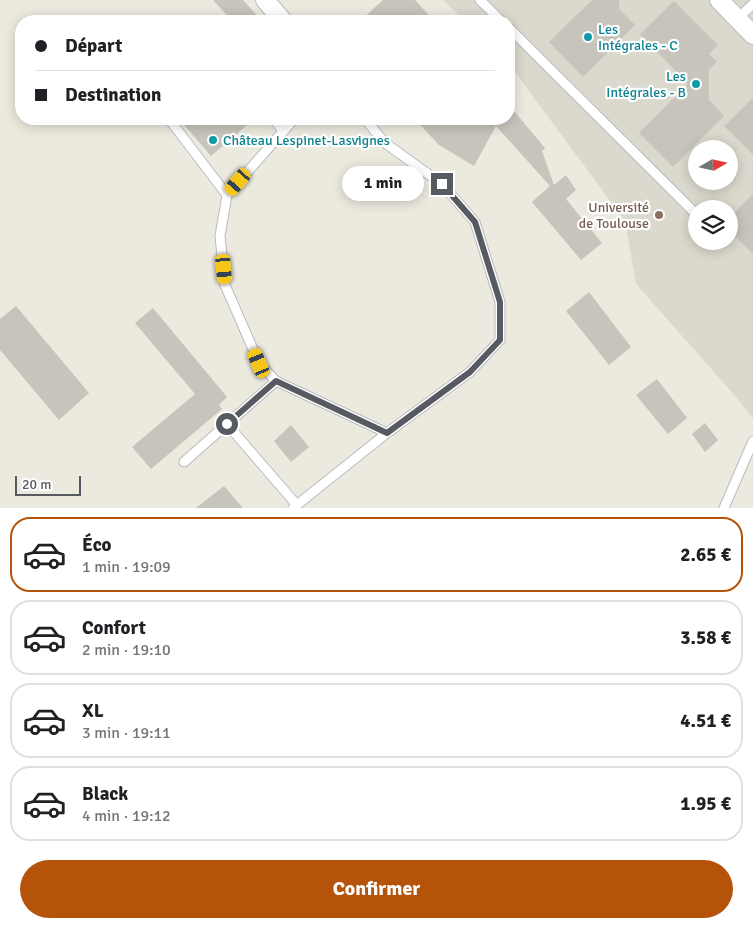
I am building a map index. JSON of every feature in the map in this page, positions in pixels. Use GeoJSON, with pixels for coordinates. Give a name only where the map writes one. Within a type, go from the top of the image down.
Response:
{"type":"FeatureCollection","features":[{"type":"Feature","properties":{"kind":"street"},"geometry":{"type":"LineString","coordinates":[[265,0],[278,15]]}},
{"type":"Feature","properties":{"kind":"street"},"geometry":{"type":"LineString","coordinates":[[718,0],[753,35]]}},
{"type":"Feature","properties":{"kind":"lane"},"geometry":{"type":"LineString","coordinates":[[480,0],[496,15]]}},
{"type":"Feature","properties":{"kind":"lane"},"geometry":{"type":"LineString","coordinates":[[738,18],[753,4]]}},
{"type":"Feature","properties":{"kind":"lane"},"geometry":{"type":"LineString","coordinates":[[515,34],[688,206]]}},
{"type":"Feature","properties":{"kind":"lane"},"geometry":{"type":"LineString","coordinates":[[174,125],[227,195]]}},
{"type":"Feature","properties":{"kind":"lane"},"geometry":{"type":"LineString","coordinates":[[278,125],[283,131]]}},
{"type":"Feature","properties":{"kind":"lane"},"geometry":{"type":"LineString","coordinates":[[288,125],[227,195],[220,236],[225,285],[259,363],[276,381],[387,433]]}},
{"type":"Feature","properties":{"kind":"lane"},"geometry":{"type":"LineString","coordinates":[[227,424],[294,506],[387,433],[470,372],[500,340],[500,302],[475,222],[442,184],[385,143],[369,125]]}},
{"type":"Feature","properties":{"kind":"lane"},"geometry":{"type":"LineString","coordinates":[[184,462],[276,381]]}},
{"type":"Feature","properties":{"kind":"lane"},"geometry":{"type":"LineString","coordinates":[[724,508],[753,441]]}},
{"type":"Feature","properties":{"kind":"shaded area","name":"Université de Toulouse"},"geometry":{"type":"Polygon","coordinates":[[[443,0],[753,0],[753,419],[736,397],[636,284],[625,221],[515,72],[515,15],[459,15],[443,0]]]}},
{"type":"Feature","properties":{"kind":"building"},"geometry":{"type":"Polygon","coordinates":[[[213,0],[243,0],[257,15],[227,15],[213,0]]]}},
{"type":"Feature","properties":{"kind":"building"},"geometry":{"type":"Polygon","coordinates":[[[383,0],[415,0],[429,15],[367,15],[383,0]]]}},
{"type":"Feature","properties":{"kind":"building","name":"Les Intégrales - C"},"geometry":{"type":"Polygon","coordinates":[[[592,0],[619,0],[619,9],[635,25],[583,77],[549,42],[592,0]]]}},
{"type":"Feature","properties":{"kind":"building","name":"Les Intégrales - B"},"geometry":{"type":"Polygon","coordinates":[[[674,1],[718,45],[709,54],[717,62],[709,70],[709,100],[724,116],[700,140],[688,140],[688,152],[673,167],[639,133],[688,84],[640,34],[674,1]]]}},
{"type":"Feature","properties":{"kind":"building"},"geometry":{"type":"Polygon","coordinates":[[[753,98],[753,155],[738,140],[724,126],[753,98]]]}},
{"type":"Feature","properties":{"kind":"building"},"geometry":{"type":"Polygon","coordinates":[[[515,112],[545,148],[542,151],[554,185],[566,175],[576,190],[566,199],[602,243],[581,260],[532,202],[550,186],[496,126],[474,166],[439,145],[421,125],[515,125],[515,112]]]}},
{"type":"Feature","properties":{"kind":"building","name":"Château Lespinet-Lasvignes"},"geometry":{"type":"Polygon","coordinates":[[[184,125],[247,125],[211,156],[184,125]]]}},
{"type":"Feature","properties":{"kind":"building"},"geometry":{"type":"Polygon","coordinates":[[[753,194],[753,254],[738,239],[738,209],[753,194]]]}},
{"type":"Feature","properties":{"kind":"building"},"geometry":{"type":"Polygon","coordinates":[[[589,292],[631,347],[609,365],[566,311],[589,292]]]}},
{"type":"Feature","properties":{"kind":"building"},"geometry":{"type":"Polygon","coordinates":[[[16,306],[89,393],[59,420],[0,350],[0,319],[16,306]]]}},
{"type":"Feature","properties":{"kind":"building"},"geometry":{"type":"Polygon","coordinates":[[[153,308],[227,397],[219,405],[222,409],[151,469],[132,447],[195,394],[135,323],[153,308]]]}},
{"type":"Feature","properties":{"kind":"building"},"geometry":{"type":"Polygon","coordinates":[[[657,379],[687,418],[668,434],[636,395],[657,379]]]}},
{"type":"Feature","properties":{"kind":"building"},"geometry":{"type":"Polygon","coordinates":[[[705,423],[718,440],[705,452],[692,434],[705,423]]]}},
{"type":"Feature","properties":{"kind":"building"},"geometry":{"type":"Polygon","coordinates":[[[291,425],[309,447],[291,462],[274,441],[291,425]]]}},
{"type":"Feature","properties":{"kind":"building"},"geometry":{"type":"Polygon","coordinates":[[[224,486],[243,508],[196,508],[224,486]]]}},
{"type":"Feature","properties":{"kind":"place","name":"Les Intégrales - C"},"geometry":{"type":"Point","coordinates":[588,37]}},
{"type":"Feature","properties":{"kind":"place","name":"Les Intégrales - B"},"geometry":{"type":"Point","coordinates":[696,84]}},
{"type":"Feature","properties":{"kind":"place","name":"Château Lespinet-Lasvignes"},"geometry":{"type":"Point","coordinates":[213,140]}},
{"type":"Feature","properties":{"kind":"place","name":"Université de Toulouse"},"geometry":{"type":"Point","coordinates":[659,215]}},
{"type":"Feature","properties":{"kind":"route"},"geometry":{"type":"LineString","coordinates":[[227,424],[276,381],[387,433],[470,372],[500,340],[500,302],[475,222],[442,184]]}}]}
